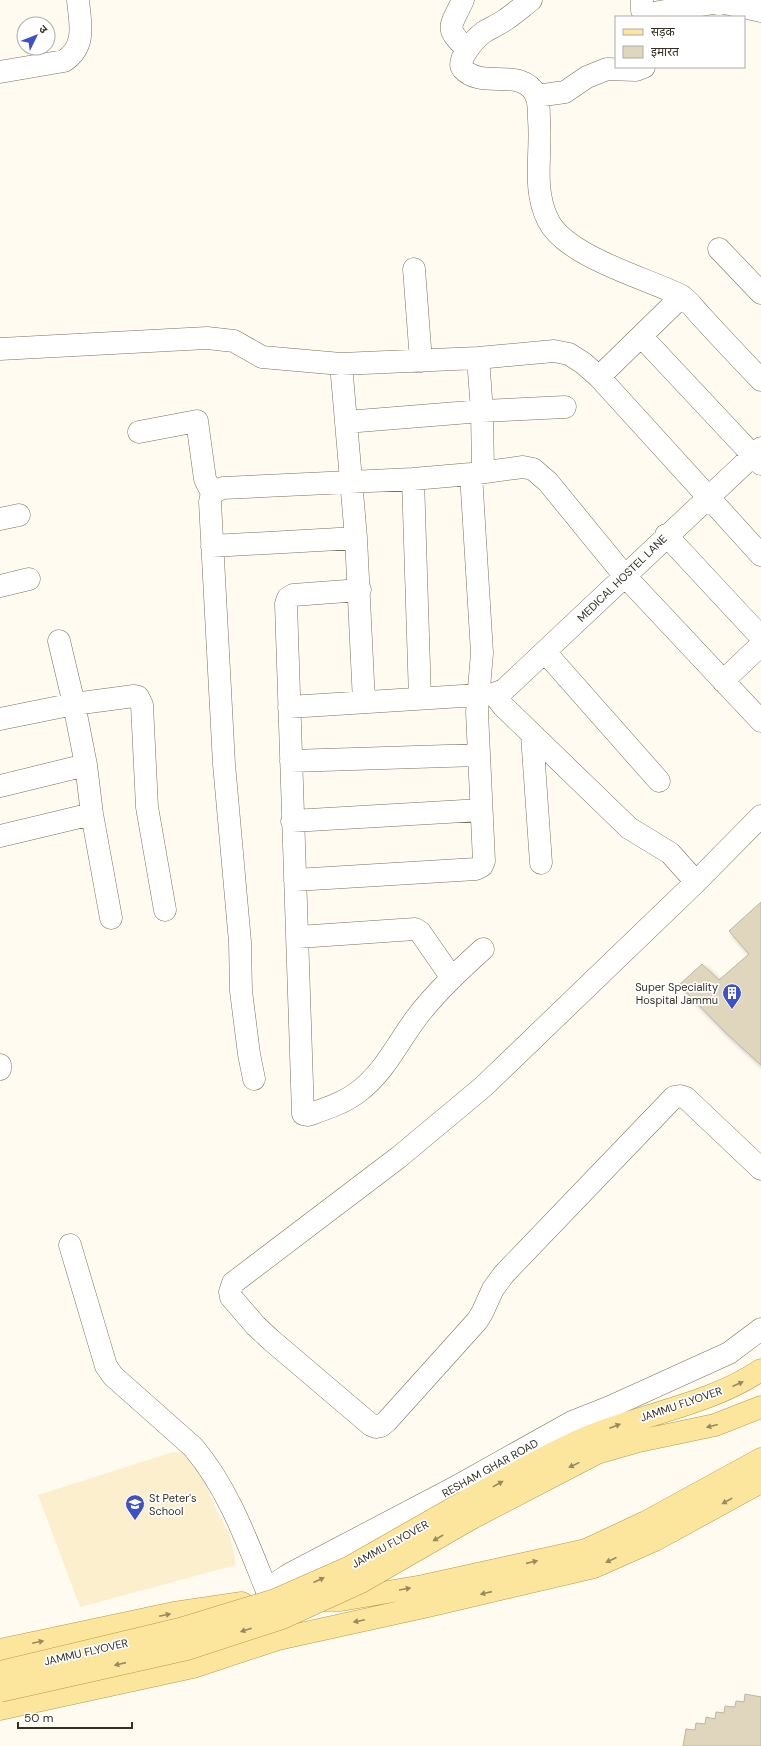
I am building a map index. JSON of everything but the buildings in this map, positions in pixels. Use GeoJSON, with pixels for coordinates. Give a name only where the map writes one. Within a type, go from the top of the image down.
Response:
{"type":"FeatureCollection","features":[{"type":"Feature","properties":{"kind":"main road","name":"JAMMU FLYOVER"},"geometry":{"type":"LineString","coordinates":[[0,1672],[180,1629],[275,1600],[350,1567],[471,1498],[588,1437],[627,1422],[706,1398],[746,1380],[761,1370]]}},
{"type":"Feature","properties":{"kind":"main road","name":"JAMMU FLYOVER"},"geometry":{"type":"LineString","coordinates":[[0,1691],[187,1648],[282,1618],[361,1582],[472,1518],[597,1453],[715,1425],[761,1407]]}},
{"type":"Feature","properties":{"kind":"main road"},"geometry":{"type":"LineString","coordinates":[[0,1650],[266,1595],[341,1600],[422,1586],[586,1550],[646,1522],[761,1459]]}},
{"type":"Feature","properties":{"kind":"main road"},"geometry":{"type":"LineString","coordinates":[[0,1709],[193,1667],[278,1639],[594,1567],[655,1540],[761,1482]]}},
{"type":"Feature","properties":{"kind":"street"},"geometry":{"type":"LineString","coordinates":[[0,72],[64,61],[72,55],[78,46],[81,32],[78,0]]}},
{"type":"Feature","properties":{"kind":"street"},"geometry":{"type":"LineString","coordinates":[[463,0],[451,30],[454,36],[468,49]]}},
{"type":"Feature","properties":{"kind":"street"},"geometry":{"type":"LineString","coordinates":[[531,0],[506,20],[484,32],[468,49],[461,60],[460,65],[463,69],[486,80],[501,79],[520,81],[532,89],[536,96],[539,123],[540,160],[538,190],[542,208],[548,222],[557,234],[570,244],[591,256],[682,296],[761,380]]}},
{"type":"Feature","properties":{"kind":"street"},"geometry":{"type":"LineString","coordinates":[[642,0],[642,10],[647,14],[720,2],[761,11]]}},
{"type":"Feature","properties":{"kind":"street"},"geometry":{"type":"LineString","coordinates":[[536,96],[565,92],[586,77],[607,69],[631,70],[640,68]]}},
{"type":"Feature","properties":{"kind":"street"},"geometry":{"type":"LineString","coordinates":[[719,249],[761,293]]}},
{"type":"Feature","properties":{"kind":"street"},"geometry":{"type":"LineString","coordinates":[[414,268],[421,360]]}},
{"type":"Feature","properties":{"kind":"street"},"geometry":{"type":"LineString","coordinates":[[599,377],[682,296]]}},
{"type":"Feature","properties":{"kind":"street"},"geometry":{"type":"LineString","coordinates":[[641,336],[758,456]]}},
{"type":"Feature","properties":{"kind":"street"},"geometry":{"type":"LineString","coordinates":[[0,349],[220,338],[234,341],[262,357],[341,364],[478,358],[554,351],[569,354],[583,363],[599,377],[761,556]]}},
{"type":"Feature","properties":{"kind":"street"},"geometry":{"type":"LineString","coordinates":[[295,880],[476,869],[482,866],[484,861],[476,712],[486,695],[482,652],[477,473],[482,411],[478,358]]}},
{"type":"Feature","properties":{"kind":"street"},"geometry":{"type":"LineString","coordinates":[[341,364],[360,590],[364,702]]}},
{"type":"Feature","properties":{"kind":"street"},"geometry":{"type":"LineString","coordinates":[[346,422],[482,411],[565,407]]}},
{"type":"Feature","properties":{"kind":"street"},"geometry":{"type":"LineString","coordinates":[[139,432],[196,421],[205,479],[212,494],[210,502],[224,764],[240,942],[241,991],[249,1054],[254,1079]]}},
{"type":"Feature","properties":{"kind":"street","name":"MEDICAL HOSTEL LANE"},"geometry":{"type":"LineString","coordinates":[[486,695],[513,682],[624,574],[707,498],[758,456]]}},
{"type":"Feature","properties":{"kind":"street"},"geometry":{"type":"LineString","coordinates":[[212,494],[222,488],[413,479],[523,467],[533,469],[540,474],[624,574],[761,721]]}},
{"type":"Feature","properties":{"kind":"street"},"geometry":{"type":"LineString","coordinates":[[413,479],[420,698]]}},
{"type":"Feature","properties":{"kind":"street"},"geometry":{"type":"LineString","coordinates":[[666,536],[761,637]]}},
{"type":"Feature","properties":{"kind":"street"},"geometry":{"type":"LineString","coordinates":[[212,546],[356,538]]}},
{"type":"Feature","properties":{"kind":"street"},"geometry":{"type":"LineString","coordinates":[[0,586],[29,579]]}},
{"type":"Feature","properties":{"kind":"street"},"geometry":{"type":"LineString","coordinates":[[360,590],[293,596],[288,598],[286,604],[292,821],[298,937],[303,1114],[305,1115],[342,1102],[374,1078],[417,1017],[452,978],[483,949]]}},
{"type":"Feature","properties":{"kind":"street"},"geometry":{"type":"LineString","coordinates":[[59,641],[74,704],[86,765],[92,814],[111,918]]}},
{"type":"Feature","properties":{"kind":"street"},"geometry":{"type":"LineString","coordinates":[[723,681],[761,645]]}},
{"type":"Feature","properties":{"kind":"street"},"geometry":{"type":"LineString","coordinates":[[545,652],[659,781]]}},
{"type":"Feature","properties":{"kind":"street"},"geometry":{"type":"LineString","coordinates":[[289,708],[420,698],[486,695],[503,706],[634,832],[670,853],[696,882]]}},
{"type":"Feature","properties":{"kind":"street"},"geometry":{"type":"LineString","coordinates":[[0,719],[74,704],[134,696],[140,700],[148,807],[165,910]]}},
{"type":"Feature","properties":{"kind":"street"},"geometry":{"type":"LineString","coordinates":[[532,735],[541,862]]}},
{"type":"Feature","properties":{"kind":"street"},"geometry":{"type":"LineString","coordinates":[[291,761],[478,755]]}},
{"type":"Feature","properties":{"kind":"street"},"geometry":{"type":"LineString","coordinates":[[0,786],[86,765]]}},
{"type":"Feature","properties":{"kind":"street"},"geometry":{"type":"LineString","coordinates":[[292,821],[482,810]]}},
{"type":"Feature","properties":{"kind":"street"},"geometry":{"type":"LineString","coordinates":[[0,836],[92,814]]}},
{"type":"Feature","properties":{"kind":"street"},"geometry":{"type":"LineString","coordinates":[[761,816],[696,882],[478,1092],[399,1158],[232,1283],[230,1292],[231,1297],[256,1326],[271,1340],[371,1424],[376,1427],[381,1426],[477,1321],[493,1289],[504,1274],[674,1097],[680,1096],[686,1098],[761,1169]]}},
{"type":"Feature","properties":{"kind":"street"},"geometry":{"type":"LineString","coordinates":[[298,937],[415,929],[420,932],[452,978]]}},
{"type":"Feature","properties":{"kind":"street"},"geometry":{"type":"LineString","coordinates":[[70,1245],[106,1366],[113,1376],[193,1447],[203,1459],[222,1488],[242,1530],[266,1595],[278,1639]]}},
{"type":"Feature","properties":{"kind":"street","name":"RESHAM GHAR ROAD"},"geometry":{"type":"LineString","coordinates":[[266,1595],[290,1574],[454,1488],[572,1422],[610,1407],[729,1353],[761,1329]]}},
{"type":"Feature","properties":{"kind":"shaded area","name":"St Peter's School"},"geometry":{"type":"Polygon","coordinates":[[[173,1452],[193,1454],[215,1507],[230,1535],[236,1565],[80,1607],[38,1495],[173,1452]]]}},
{"type":"Feature","properties":{"kind":"place","name":"Super Speciality Hospital Jammu"},"geometry":{"type":"Point","coordinates":[732,1010]}},
{"type":"Feature","properties":{"kind":"place","name":"St Peter's School"},"geometry":{"type":"Point","coordinates":[135,1521]}}]}
